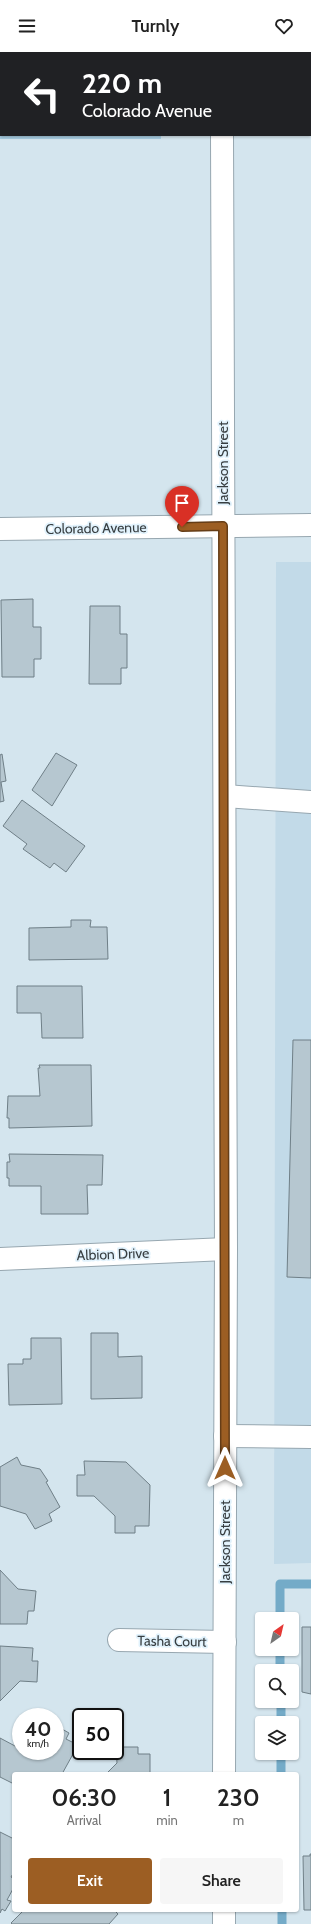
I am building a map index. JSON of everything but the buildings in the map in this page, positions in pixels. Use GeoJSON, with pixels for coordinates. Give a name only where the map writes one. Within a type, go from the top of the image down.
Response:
{"type":"FeatureCollection","features":[{"type":"Feature","properties":{"kind":"main road","name":"Jackson Street"},"geometry":{"type":"LineString","coordinates":[[222,136],[226,1249],[224,1772]]}},
{"type":"Feature","properties":{"kind":"main road","name":"Colorado Avenue"},"geometry":{"type":"LineString","coordinates":[[0,529],[311,525]]}},
{"type":"Feature","properties":{"kind":"main road"},"geometry":{"type":"LineString","coordinates":[[224,796],[311,802]]}},
{"type":"Feature","properties":{"kind":"main road","name":"Albion Drive"},"geometry":{"type":"LineString","coordinates":[[0,1259],[226,1249]]}},
{"type":"Feature","properties":{"kind":"main road"},"geometry":{"type":"LineString","coordinates":[[226,1436],[311,1438]]}},
{"type":"Feature","properties":{"kind":"main road","name":"Tasha Court"},"geometry":{"type":"LineString","coordinates":[[119,1640],[225,1642]]}},
{"type":"Feature","properties":{"kind":"main road"},"geometry":{"type":"LineString","coordinates":[[224,1912],[224,1924]]}},
{"type":"Feature","properties":{"kind":"shaded area"},"geometry":{"type":"Polygon","coordinates":[[[0,136],[161,136],[161,139],[0,139],[0,136]]]}},
{"type":"Feature","properties":{"kind":"shaded area"},"geometry":{"type":"Polygon","coordinates":[[[276,562],[311,562],[311,1563],[274,1564],[276,562]]]}},
{"type":"Feature","properties":{"kind":"waterway"},"geometry":{"type":"LineString","coordinates":[[280,1612],[280,1584],[311,1584]]}},
{"type":"Feature","properties":{"kind":"waterway"},"geometry":{"type":"LineString","coordinates":[[280,1656],[280,1664]]}},
{"type":"Feature","properties":{"kind":"waterway"},"geometry":{"type":"LineString","coordinates":[[281,1708],[281,1716]]}},
{"type":"Feature","properties":{"kind":"waterway"},"geometry":{"type":"LineString","coordinates":[[281,1760],[281,1772]]}},
{"type":"Feature","properties":{"kind":"waterway"},"geometry":{"type":"LineString","coordinates":[[282,1912],[282,1924]]}},
{"type":"Feature","properties":{"kind":"route"},"geometry":{"type":"LineString","coordinates":[[182,527],[223,526],[226,1249],[225,1468]]}}]}
